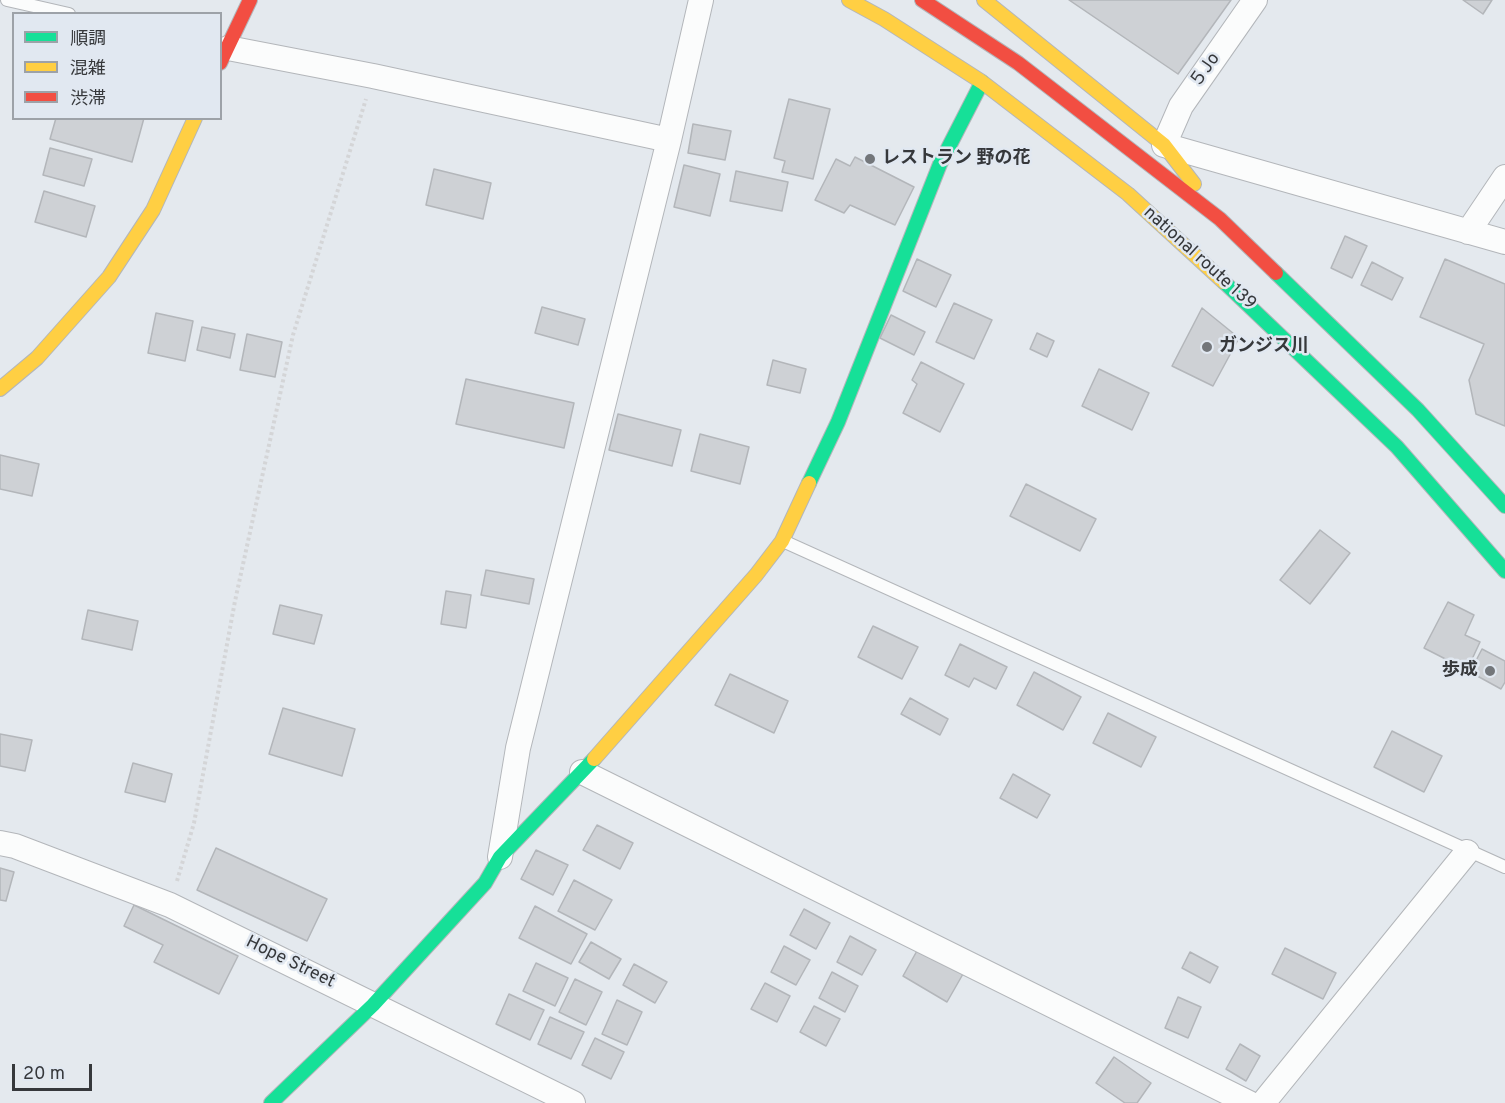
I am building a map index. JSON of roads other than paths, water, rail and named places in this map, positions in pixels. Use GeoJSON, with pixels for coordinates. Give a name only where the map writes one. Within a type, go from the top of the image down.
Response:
{"type":"FeatureCollection","features":[{"type":"Feature","properties":{"kind":"main road"},"geometry":{"type":"LineString","coordinates":[[223,52],[250,0]]}},
{"type":"Feature","properties":{"kind":"main road","name":"national route 139"},"geometry":{"type":"LineString","coordinates":[[849,0],[982,82],[1128,195],[1263,318],[1397,447],[1505,571]]}},
{"type":"Feature","properties":{"kind":"main road"},"geometry":{"type":"LineString","coordinates":[[922,0],[1018,63],[1220,219],[1418,410],[1505,506]]}},
{"type":"Feature","properties":{"kind":"main road"},"geometry":{"type":"LineString","coordinates":[[984,0],[1164,145],[1220,219]]}},
{"type":"Feature","properties":{"kind":"main road"},"geometry":{"type":"LineString","coordinates":[[271,1103],[373,1005],[484,883],[500,857],[582,772],[756,575],[782,541],[837,422],[940,164],[982,82]]}},
{"type":"Feature","properties":{"kind":"main road"},"geometry":{"type":"LineString","coordinates":[[0,389],[37,358],[109,277],[153,210],[194,120]]}},
{"type":"Feature","properties":{"kind":"street"},"geometry":{"type":"LineString","coordinates":[[500,857],[518,748],[669,140],[701,0]]}},
{"type":"Feature","properties":{"kind":"street","name":"５Jo"},"geometry":{"type":"LineString","coordinates":[[1164,145],[1181,106],[1255,0]]}},
{"type":"Feature","properties":{"kind":"street"},"geometry":{"type":"LineString","coordinates":[[223,52],[373,76],[669,140]]}},
{"type":"Feature","properties":{"kind":"street"},"geometry":{"type":"LineString","coordinates":[[1164,145],[1505,242]]}},
{"type":"Feature","properties":{"kind":"street"},"geometry":{"type":"LineString","coordinates":[[1468,232],[1505,177]]}},
{"type":"Feature","properties":{"kind":"street"},"geometry":{"type":"LineString","coordinates":[[582,772],[1249,1103]]}},
{"type":"Feature","properties":{"kind":"street","name":"Hope Street"},"geometry":{"type":"LineString","coordinates":[[0,843],[15,846],[170,905],[573,1103]]}},
{"type":"Feature","properties":{"kind":"street"},"geometry":{"type":"LineString","coordinates":[[1263,1103],[1467,852]]}},
{"type":"Feature","properties":{"kind":"lane"},"geometry":{"type":"LineString","coordinates":[[7,0],[60,12]]}},
{"type":"Feature","properties":{"kind":"lane"},"geometry":{"type":"LineString","coordinates":[[782,541],[1467,852],[1505,867]]}},
{"type":"Feature","properties":{"kind":"place","name":"レストラン 野の花"},"geometry":{"type":"Point","coordinates":[870,159]}},
{"type":"Feature","properties":{"kind":"place","name":"ガンジス川"},"geometry":{"type":"Point","coordinates":[1207,347]}},
{"type":"Feature","properties":{"kind":"place","name":"歩成"},"geometry":{"type":"Point","coordinates":[1490,671]}}]}
